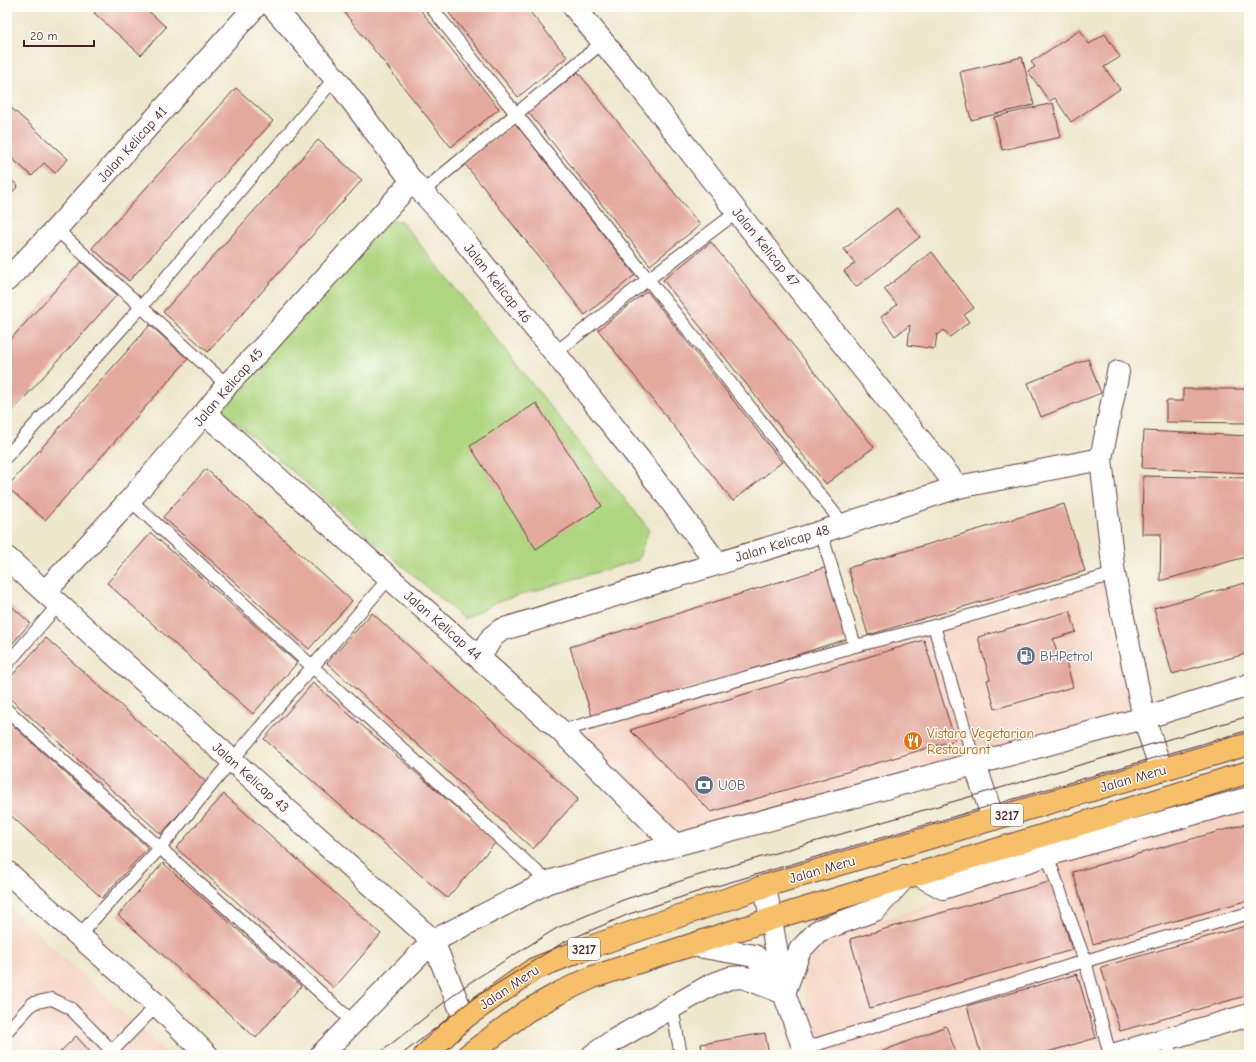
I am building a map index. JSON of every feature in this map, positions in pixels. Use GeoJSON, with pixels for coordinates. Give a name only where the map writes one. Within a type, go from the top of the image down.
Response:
{"type":"FeatureCollection","features":[{"type":"Feature","properties":{"kind":"highway","name":"Jalan Meru"},"geometry":{"type":"LineString","coordinates":[[425,1055],[464,1018],[534,969],[579,951],[765,886],[1249,744]]}},
{"type":"Feature","properties":{"kind":"highway","name":"Jalan Meru"},"geometry":{"type":"LineString","coordinates":[[468,1055],[527,1011],[559,993],[593,977],[692,946],[771,918],[1249,772]]}},
{"type":"Feature","properties":{"kind":"street","name":"Jalan Kelicap 41"},"geometry":{"type":"LineString","coordinates":[[7,280],[56,229],[255,7]]}},
{"type":"Feature","properties":{"kind":"street","name":"Jalan Kelicap 46"},"geometry":{"type":"LineString","coordinates":[[273,7],[335,78],[417,186],[446,218],[555,353],[643,464],[717,563]]}},
{"type":"Feature","properties":{"kind":"street","name":"Jalan Kelicap 47"},"geometry":{"type":"LineString","coordinates":[[574,7],[637,83],[737,212],[958,487]]}},
{"type":"Feature","properties":{"kind":"street","name":"Jalan Kelicap 45"},"geometry":{"type":"LineString","coordinates":[[52,598],[130,500],[228,385],[417,186]]}},
{"type":"Feature","properties":{"kind":"street"},"geometry":{"type":"LineString","coordinates":[[1118,372],[1101,459],[1114,574],[1144,718],[1161,770]]}},
{"type":"Feature","properties":{"kind":"street","name":"Jalan Kelicap 44"},"geometry":{"type":"LineString","coordinates":[[205,413],[480,657],[561,731],[674,845]]}},
{"type":"Feature","properties":{"kind":"street","name":"Jalan Kelicap 48"},"geometry":{"type":"LineString","coordinates":[[480,657],[492,637],[501,630],[821,532],[958,487],[1101,459]]}},
{"type":"Feature","properties":{"kind":"street","name":"Jalan Kelicap 43"},"geometry":{"type":"LineString","coordinates":[[7,558],[433,941],[464,1018]]}},
{"type":"Feature","properties":{"kind":"street"},"geometry":{"type":"LineString","coordinates":[[321,1055],[433,941],[548,882],[674,845],[1144,718],[1249,685]]}},
{"type":"Feature","properties":{"kind":"street"},"geometry":{"type":"LineString","coordinates":[[975,764],[994,819]]}},
{"type":"Feature","properties":{"kind":"street"},"geometry":{"type":"LineString","coordinates":[[784,993],[800,950],[818,931],[875,910],[911,876],[943,888],[1047,855],[1249,798]]}},
{"type":"Feature","properties":{"kind":"street"},"geometry":{"type":"LineString","coordinates":[[7,872],[157,1005],[207,1055]]}},
{"type":"Feature","properties":{"kind":"street"},"geometry":{"type":"LineString","coordinates":[[765,886],[784,993],[805,1052]]}},
{"type":"Feature","properties":{"kind":"street"},"geometry":{"type":"LineString","coordinates":[[692,946],[755,956],[784,993]]}},
{"type":"Feature","properties":{"kind":"street"},"geometry":{"type":"LineString","coordinates":[[593,1055],[613,1041],[711,986],[730,978],[743,977],[784,993]]}},
{"type":"Feature","properties":{"kind":"street"},"geometry":{"type":"LineString","coordinates":[[1111,1055],[1170,1047],[1249,1015]]}},
{"type":"Feature","properties":{"kind":"lane"},"geometry":{"type":"LineString","coordinates":[[431,7],[647,280],[843,524]]}},
{"type":"Feature","properties":{"kind":"lane"},"geometry":{"type":"LineString","coordinates":[[417,186],[516,114],[603,42]]}},
{"type":"Feature","properties":{"kind":"lane"},"geometry":{"type":"LineString","coordinates":[[7,456],[141,307],[335,78]]}},
{"type":"Feature","properties":{"kind":"lane"},"geometry":{"type":"LineString","coordinates":[[555,353],[647,280],[737,212]]}},
{"type":"Feature","properties":{"kind":"lane"},"geometry":{"type":"LineString","coordinates":[[56,229],[228,385]]}},
{"type":"Feature","properties":{"kind":"lane"},"geometry":{"type":"LineString","coordinates":[[130,500],[548,882]]}},
{"type":"Feature","properties":{"kind":"lane"},"geometry":{"type":"LineString","coordinates":[[821,532],[855,646]]}},
{"type":"Feature","properties":{"kind":"lane"},"geometry":{"type":"LineString","coordinates":[[561,731],[855,646],[934,626],[1114,574]]}},
{"type":"Feature","properties":{"kind":"lane"},"geometry":{"type":"LineString","coordinates":[[79,935],[160,848],[312,666],[390,578]]}},
{"type":"Feature","properties":{"kind":"lane"},"geometry":{"type":"LineString","coordinates":[[7,664],[52,598]]}},
{"type":"Feature","properties":{"kind":"lane"},"geometry":{"type":"LineString","coordinates":[[934,626],[975,764]]}},
{"type":"Feature","properties":{"kind":"lane"},"geometry":{"type":"LineString","coordinates":[[7,710],[353,1022]]}},
{"type":"Feature","properties":{"kind":"lane"},"geometry":{"type":"LineString","coordinates":[[1047,855],[1085,960],[1111,1055]]}},
{"type":"Feature","properties":{"kind":"lane"},"geometry":{"type":"LineString","coordinates":[[805,1052],[1085,960],[1249,913]]}},
{"type":"Feature","properties":{"kind":"lane"},"geometry":{"type":"LineString","coordinates":[[7,1031],[33,1003],[52,999],[70,1008],[114,1053],[157,1005]]}},
{"type":"Feature","properties":{"kind":"lane"},"geometry":{"type":"LineString","coordinates":[[672,1008],[681,1055]]}},
{"type":"Feature","properties":{"kind":"shaded area"},"geometry":{"type":"Polygon","coordinates":[[[1104,583],[1132,714],[679,835],[579,735],[1104,583]]]}},
{"type":"Feature","properties":{"kind":"shaded area"},"geometry":{"type":"Polygon","coordinates":[[[1249,806],[1249,1008],[1079,1055],[821,1055],[800,975],[810,950],[822,940],[1061,859],[1249,806]]]}},
{"type":"Feature","properties":{"kind":"shaded area"},"geometry":{"type":"Polygon","coordinates":[[[7,905],[169,1055],[7,1055],[7,905]]]}},
{"type":"Feature","properties":{"kind":"green space"},"geometry":{"type":"Polygon","coordinates":[[[384,220],[401,221],[649,529],[638,560],[497,602],[464,619],[217,406],[384,220]]]}},
{"type":"Feature","properties":{"kind":"building"},"geometry":{"type":"Polygon","coordinates":[[[100,7],[144,7],[166,27],[141,55],[94,13],[100,7]]]}},
{"type":"Feature","properties":{"kind":"building"},"geometry":{"type":"Polygon","coordinates":[[[340,7],[418,7],[499,109],[451,147],[340,7]]]}},
{"type":"Feature","properties":{"kind":"building"},"geometry":{"type":"Polygon","coordinates":[[[444,7],[526,7],[567,57],[518,97],[444,7]]]}},
{"type":"Feature","properties":{"kind":"building"},"geometry":{"type":"Polygon","coordinates":[[[1080,30],[1089,44],[1105,34],[1120,57],[1104,67],[1120,89],[1071,122],[1055,98],[1049,101],[1028,71],[1035,67],[1031,62],[1080,30]]]}},
{"type":"Feature","properties":{"kind":"building"},"geometry":{"type":"Polygon","coordinates":[[[1022,57],[1034,105],[971,120],[960,72],[1022,57]]]}},
{"type":"Feature","properties":{"kind":"building"},"geometry":{"type":"Polygon","coordinates":[[[578,72],[700,225],[650,265],[528,112],[578,72]]]}},
{"type":"Feature","properties":{"kind":"building"},"geometry":{"type":"Polygon","coordinates":[[[236,88],[273,121],[129,281],[92,248],[236,88]]]}},
{"type":"Feature","properties":{"kind":"building"},"geometry":{"type":"Polygon","coordinates":[[[1053,103],[1061,137],[1002,150],[994,117],[1053,103]]]}},
{"type":"Feature","properties":{"kind":"building"},"geometry":{"type":"Polygon","coordinates":[[[7,104],[68,159],[55,173],[44,163],[32,176],[7,154],[7,104]]]}},
{"type":"Feature","properties":{"kind":"building"},"geometry":{"type":"Polygon","coordinates":[[[515,123],[635,275],[585,315],[464,163],[515,123]]]}},
{"type":"Feature","properties":{"kind":"building"},"geometry":{"type":"Polygon","coordinates":[[[318,140],[362,180],[208,352],[163,312],[318,140]]]}},
{"type":"Feature","properties":{"kind":"building"},"geometry":{"type":"Polygon","coordinates":[[[7,176],[18,186],[7,198],[7,176]]]}},
{"type":"Feature","properties":{"kind":"building"},"geometry":{"type":"Polygon","coordinates":[[[897,208],[920,237],[856,287],[844,271],[855,263],[844,249],[897,208]]]}},
{"type":"Feature","properties":{"kind":"building"},"geometry":{"type":"Polygon","coordinates":[[[711,242],[874,447],[826,484],[663,280],[711,242]]]}},
{"type":"Feature","properties":{"kind":"building"},"geometry":{"type":"Polygon","coordinates":[[[932,252],[974,308],[964,315],[969,322],[950,337],[944,330],[938,335],[937,334],[935,349],[908,345],[910,325],[895,336],[881,317],[897,305],[884,289],[932,252]]]}},
{"type":"Feature","properties":{"kind":"building"},"geometry":{"type":"Polygon","coordinates":[[[81,262],[117,295],[7,417],[7,343],[81,262]]]}},
{"type":"Feature","properties":{"kind":"building"},"geometry":{"type":"Polygon","coordinates":[[[647,291],[782,462],[733,501],[598,330],[647,291]]]}},
{"type":"Feature","properties":{"kind":"building"},"geometry":{"type":"Polygon","coordinates":[[[150,325],[188,359],[45,520],[7,487],[150,325]]]}},
{"type":"Feature","properties":{"kind":"building"},"geometry":{"type":"Polygon","coordinates":[[[1088,359],[1101,393],[1041,417],[1028,383],[1088,359]]]}},
{"type":"Feature","properties":{"kind":"building"},"geometry":{"type":"Polygon","coordinates":[[[1183,389],[1249,389],[1249,423],[1166,422],[1166,401],[1183,401],[1183,389]]]}},
{"type":"Feature","properties":{"kind":"building"},"geometry":{"type":"Polygon","coordinates":[[[536,403],[602,506],[536,549],[470,446],[536,403]]]}},
{"type":"Feature","properties":{"kind":"building"},"geometry":{"type":"Polygon","coordinates":[[[1144,431],[1249,436],[1249,473],[1142,468],[1144,431]]]}},
{"type":"Feature","properties":{"kind":"building"},"geometry":{"type":"Polygon","coordinates":[[[206,469],[352,601],[309,649],[163,517],[206,469]]]}},
{"type":"Feature","properties":{"kind":"building"},"geometry":{"type":"Polygon","coordinates":[[[1143,476],[1249,478],[1249,556],[1160,581],[1161,534],[1142,534],[1143,476]]]}},
{"type":"Feature","properties":{"kind":"building"},"geometry":{"type":"Polygon","coordinates":[[[1064,504],[1085,571],[868,635],[848,568],[1064,504]]]}},
{"type":"Feature","properties":{"kind":"building"},"geometry":{"type":"Polygon","coordinates":[[[151,533],[297,663],[253,714],[107,583],[151,533]]]}},
{"type":"Feature","properties":{"kind":"building"},"geometry":{"type":"Polygon","coordinates":[[[827,567],[850,638],[593,719],[570,647],[827,567]]]}},
{"type":"Feature","properties":{"kind":"building"},"geometry":{"type":"Polygon","coordinates":[[[1245,583],[1249,596],[1249,653],[1172,674],[1154,608],[1245,583]]]}},
{"type":"Feature","properties":{"kind":"building"},"geometry":{"type":"Polygon","coordinates":[[[7,602],[30,623],[7,650],[7,602]]]}},
{"type":"Feature","properties":{"kind":"building"},"geometry":{"type":"Polygon","coordinates":[[[1070,611],[1076,632],[1053,639],[1059,660],[1065,658],[1073,687],[995,709],[987,680],[990,679],[978,637],[1070,611]]]}},
{"type":"Feature","properties":{"kind":"building"},"geometry":{"type":"Polygon","coordinates":[[[372,613],[578,799],[533,849],[327,663],[372,613]]]}},
{"type":"Feature","properties":{"kind":"building"},"geometry":{"type":"Polygon","coordinates":[[[46,638],[207,783],[161,834],[7,696],[7,681],[46,638]]]}},
{"type":"Feature","properties":{"kind":"building"},"geometry":{"type":"Polygon","coordinates":[[[924,640],[955,740],[711,812],[630,730],[761,689],[924,640]]]}},
{"type":"Feature","properties":{"kind":"building"},"geometry":{"type":"Polygon","coordinates":[[[313,683],[496,842],[447,898],[264,739],[313,683]]]}},
{"type":"Feature","properties":{"kind":"building"},"geometry":{"type":"Polygon","coordinates":[[[7,720],[148,848],[102,898],[7,812],[7,720]]]}},
{"type":"Feature","properties":{"kind":"building"},"geometry":{"type":"Polygon","coordinates":[[[224,794],[381,934],[334,988],[176,848],[224,794]]]}},
{"type":"Feature","properties":{"kind":"building"},"geometry":{"type":"Polygon","coordinates":[[[1249,823],[1249,900],[1093,944],[1073,872],[1249,823]]]}},
{"type":"Feature","properties":{"kind":"building"},"geometry":{"type":"Polygon","coordinates":[[[163,863],[301,986],[256,1038],[118,915],[163,863]]]}},
{"type":"Feature","properties":{"kind":"building"},"geometry":{"type":"Polygon","coordinates":[[[1052,881],[1072,950],[870,1008],[850,939],[1052,881]]]}},
{"type":"Feature","properties":{"kind":"building"},"geometry":{"type":"Polygon","coordinates":[[[1249,925],[1249,995],[1120,1031],[1101,967],[1249,925]]]}},
{"type":"Feature","properties":{"kind":"building"},"geometry":{"type":"Polygon","coordinates":[[[1077,974],[1096,1038],[1037,1055],[981,1055],[967,1006],[1077,974]]]}},
{"type":"Feature","properties":{"kind":"building"},"geometry":{"type":"Polygon","coordinates":[[[946,1026],[957,1055],[873,1055],[921,1036],[946,1026]]]}},
{"type":"Feature","properties":{"kind":"building"},"geometry":{"type":"Polygon","coordinates":[[[765,1033],[769,1055],[703,1055],[701,1044],[765,1033]]]}},
{"type":"Feature","properties":{"kind":"building"},"geometry":{"type":"Polygon","coordinates":[[[76,1036],[93,1055],[57,1055],[76,1036]]]}},
{"type":"Feature","properties":{"kind":"tram line"},"geometry":{"type":"LineString","coordinates":[[377,1055],[469,983],[557,928],[623,900],[696,876],[1249,716]]}},
{"type":"Feature","properties":{"kind":"tram line"},"geometry":{"type":"LineString","coordinates":[[401,1055],[474,998],[564,942],[629,914],[700,891],[1249,730]]}},
{"type":"Feature","properties":{"kind":"place","name":"BHPetrol"},"geometry":{"type":"Point","coordinates":[1026,656]}},
{"type":"Feature","properties":{"kind":"place","name":"Vistara Vegetarian Restaurant"},"geometry":{"type":"Point","coordinates":[913,741]}},
{"type":"Feature","properties":{"kind":"place","name":"UOB"},"geometry":{"type":"Point","coordinates":[704,785]}}]}
